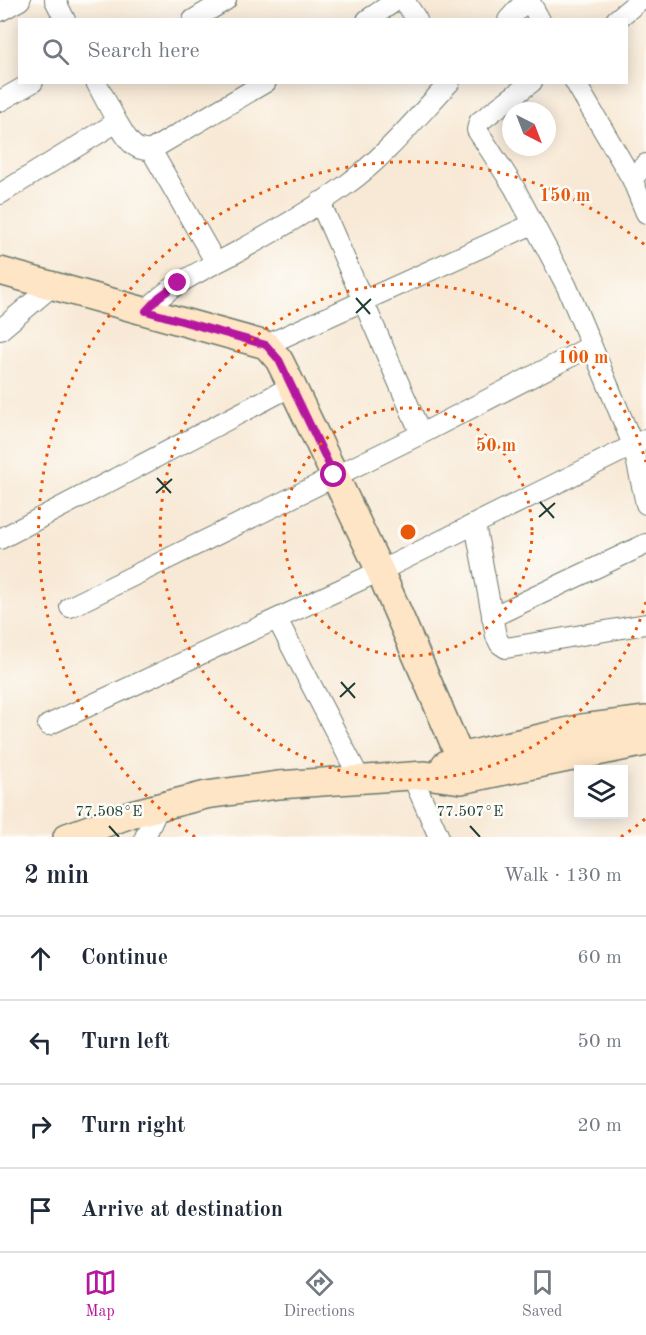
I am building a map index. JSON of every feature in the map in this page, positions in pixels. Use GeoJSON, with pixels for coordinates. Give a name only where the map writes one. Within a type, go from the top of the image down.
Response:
{"type":"FeatureCollection","features":[{"type":"Feature","properties":{"kind":"street"},"geometry":{"type":"LineString","coordinates":[[0,11],[20,0]]}},
{"type":"Feature","properties":{"kind":"street"},"geometry":{"type":"LineString","coordinates":[[56,0],[64,18]]}},
{"type":"Feature","properties":{"kind":"street"},"geometry":{"type":"LineString","coordinates":[[196,18],[226,0]]}},
{"type":"Feature","properties":{"kind":"street"},"geometry":{"type":"LineString","coordinates":[[371,18],[397,0]]}},
{"type":"Feature","properties":{"kind":"street"},"geometry":{"type":"LineString","coordinates":[[404,0],[416,18]]}},
{"type":"Feature","properties":{"kind":"street"},"geometry":{"type":"LineString","coordinates":[[510,18],[528,0],[539,18]]}},
{"type":"Feature","properties":{"kind":"street"},"geometry":{"type":"LineString","coordinates":[[618,18],[640,0]]}},
{"type":"Feature","properties":{"kind":"street"},"geometry":{"type":"LineString","coordinates":[[0,100],[29,84]]}},
{"type":"Feature","properties":{"kind":"street"},"geometry":{"type":"LineString","coordinates":[[97,84],[132,145],[141,151],[151,150],[263,84]]}},
{"type":"Feature","properties":{"kind":"street"},"geometry":{"type":"LineString","coordinates":[[146,311],[159,297],[178,283],[347,185],[375,161],[448,84]]}},
{"type":"Feature","properties":{"kind":"street"},"geometry":{"type":"LineString","coordinates":[[529,84],[479,122],[477,130],[514,187],[567,287],[591,345],[640,442],[646,504]]}},
{"type":"Feature","properties":{"kind":"street"},"geometry":{"type":"LineString","coordinates":[[576,84],[632,179],[646,213]]}},
{"type":"Feature","properties":{"kind":"street"},"geometry":{"type":"LineString","coordinates":[[0,194],[117,122]]}},
{"type":"Feature","properties":{"kind":"street"},"geometry":{"type":"LineString","coordinates":[[151,150],[216,263]]}},
{"type":"Feature","properties":{"kind":"street"},"geometry":{"type":"LineString","coordinates":[[632,179],[646,164]]}},
{"type":"Feature","properties":{"kind":"street"},"geometry":{"type":"LineString","coordinates":[[320,202],[421,434]]}},
{"type":"Feature","properties":{"kind":"street"},"geometry":{"type":"LineString","coordinates":[[266,345],[363,299],[533,224]]}},
{"type":"Feature","properties":{"kind":"street"},"geometry":{"type":"LineString","coordinates":[[0,271],[266,345],[279,360],[380,572],[460,757]]}},
{"type":"Feature","properties":{"kind":"street"},"geometry":{"type":"LineString","coordinates":[[0,330],[51,286]]}},
{"type":"Feature","properties":{"kind":"street"},"geometry":{"type":"LineString","coordinates":[[70,607],[421,434],[591,345]]}},
{"type":"Feature","properties":{"kind":"street"},"geometry":{"type":"LineString","coordinates":[[0,539],[292,386]]}},
{"type":"Feature","properties":{"kind":"street"},"geometry":{"type":"LineString","coordinates":[[48,725],[380,572],[640,442]]}},
{"type":"Feature","properties":{"kind":"street"},"geometry":{"type":"LineString","coordinates":[[475,524],[496,636],[500,644],[506,648],[646,624]]}},
{"type":"Feature","properties":{"kind":"street"},"geometry":{"type":"LineString","coordinates":[[492,617],[646,544]]}},
{"type":"Feature","properties":{"kind":"street"},"geometry":{"type":"LineString","coordinates":[[277,619],[361,781]]}},
{"type":"Feature","properties":{"kind":"street"},"geometry":{"type":"LineString","coordinates":[[419,776],[460,757],[582,728],[646,720]]}},
{"type":"Feature","properties":{"kind":"street"},"geometry":{"type":"LineString","coordinates":[[67,837],[159,807],[206,795],[278,785],[419,776],[461,780],[646,742]]}},
{"type":"Feature","properties":{"kind":"street"},"geometry":{"type":"LineString","coordinates":[[419,776],[439,837]]}},
{"type":"Feature","properties":{"kind":"street"},"geometry":{"type":"LineString","coordinates":[[145,837],[159,807]]}},
{"type":"Feature","properties":{"kind":"route"},"geometry":{"type":"LineString","coordinates":[[178,283],[159,297],[146,311],[266,345],[279,360],[334,475]]}}]}
